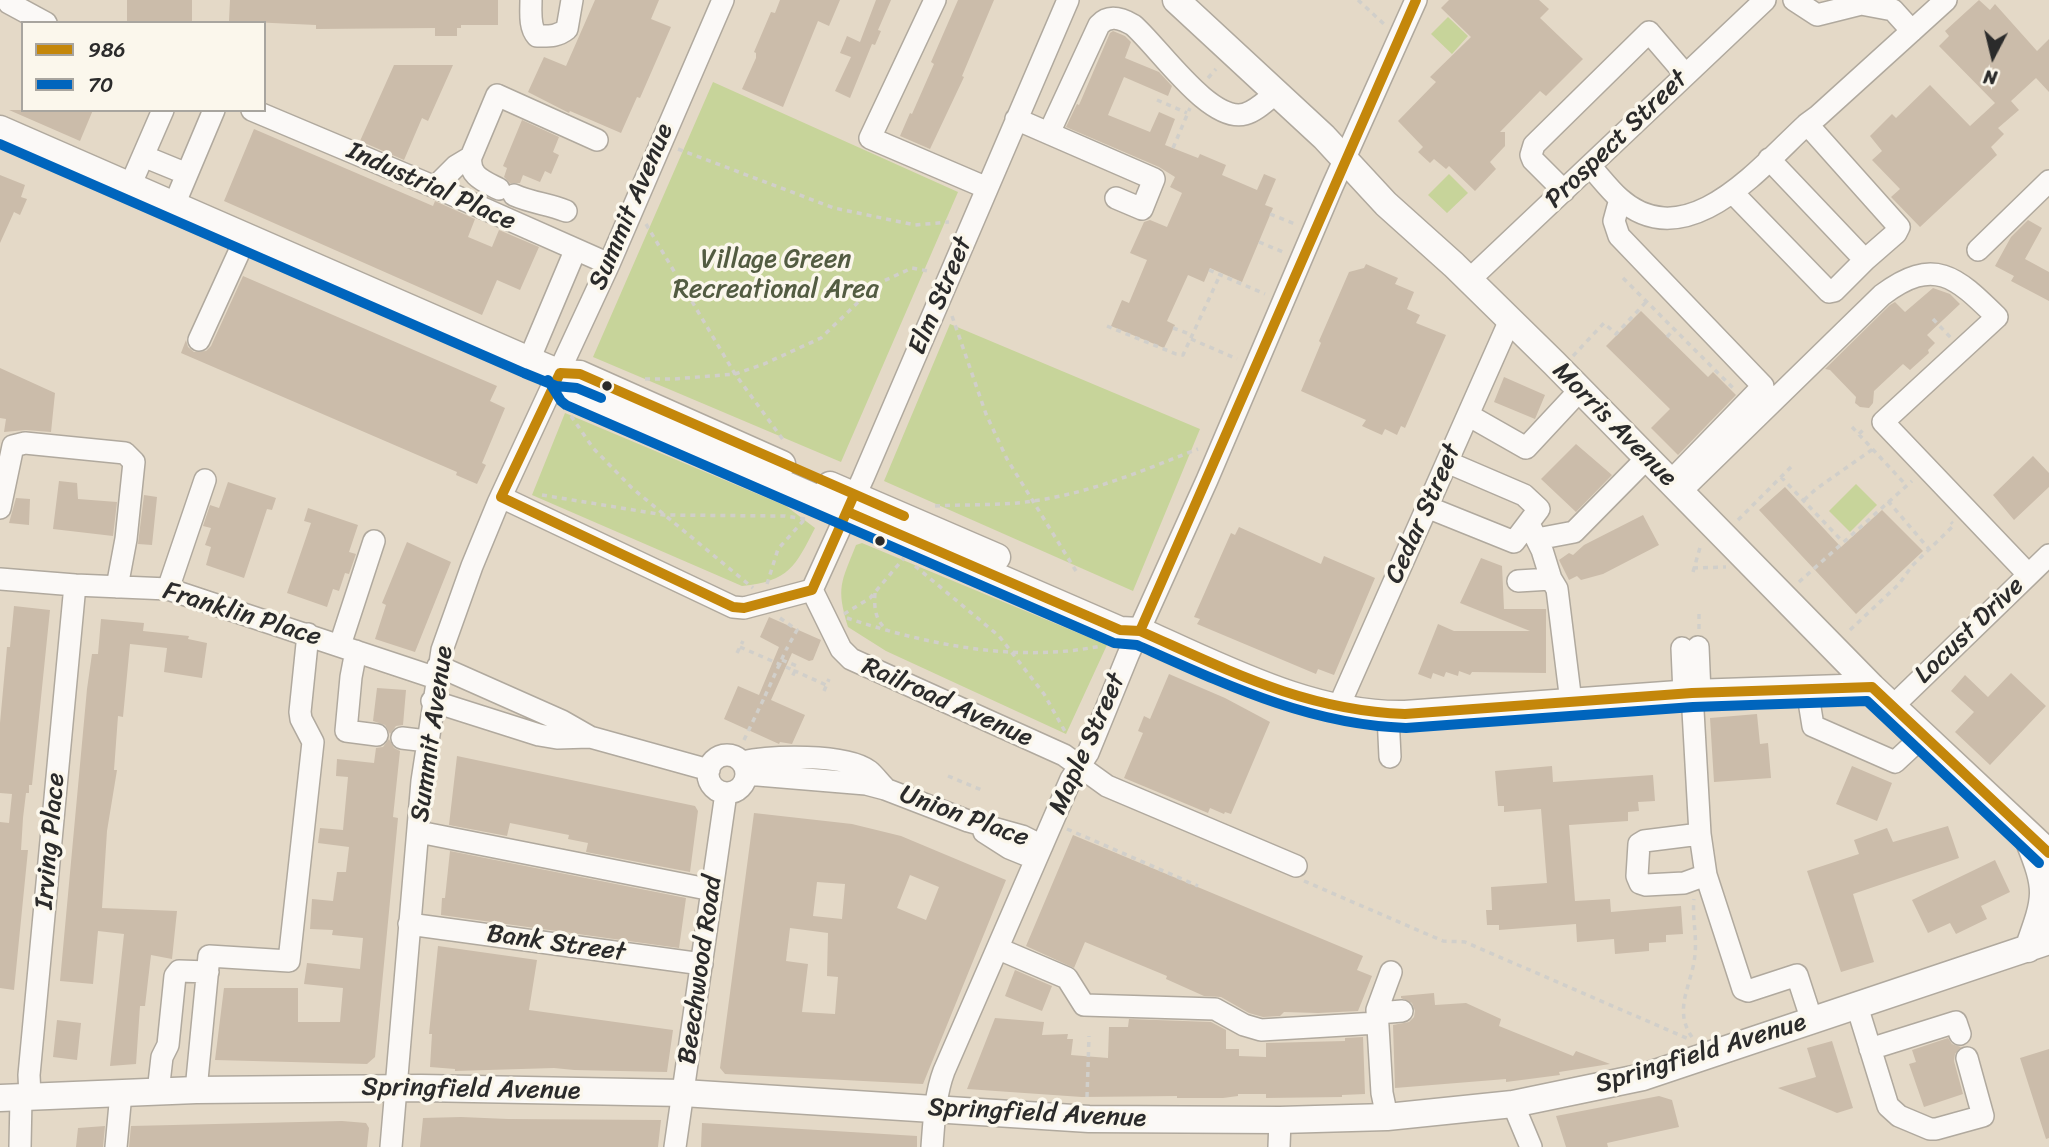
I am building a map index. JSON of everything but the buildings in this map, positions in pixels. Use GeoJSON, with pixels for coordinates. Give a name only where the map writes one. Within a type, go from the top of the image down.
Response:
{"type":"FeatureCollection","features":[{"type":"Feature","properties":{"kind":"main road","name":"Morris Avenue"},"geometry":{"type":"LineString","coordinates":[[1176,0],[1324,137],[1386,204],[1510,320],[1892,707],[2049,853]]}},
{"type":"Feature","properties":{"kind":"main road"},"geometry":{"type":"LineString","coordinates":[[0,129],[560,373],[572,392],[1126,614],[1140,631],[1266,685],[1338,708],[1388,715],[1692,694],[1872,687]]}},
{"type":"Feature","properties":{"kind":"main road"},"geometry":{"type":"LineString","coordinates":[[2024,830],[2046,878],[2039,945]]}},
{"type":"Feature","properties":{"kind":"main road","name":"Springfield Avenue"},"geometry":{"type":"LineString","coordinates":[[17,1098],[196,1090],[396,1087],[684,1093],[1089,1119],[1280,1120],[1387,1117],[1513,1104],[1643,1077],[2039,945]]}},
{"type":"Feature","properties":{"kind":"street"},"geometry":{"type":"LineString","coordinates":[[531,0],[534,34],[552,36],[560,35],[567,29],[572,0]]}},
{"type":"Feature","properties":{"kind":"street","name":"Summit Avenue"},"geometry":{"type":"LineString","coordinates":[[391,1147],[427,741],[442,650],[499,500],[577,336],[723,0]]}},
{"type":"Feature","properties":{"kind":"street"},"geometry":{"type":"LineString","coordinates":[[935,0],[870,138],[987,188]]}},
{"type":"Feature","properties":{"kind":"street","name":"Elm Street"},"geometry":{"type":"LineString","coordinates":[[812,590],[1068,0]]}},
{"type":"Feature","properties":{"kind":"street","name":"Maple Street"},"geometry":{"type":"LineString","coordinates":[[932,1147],[934,1110],[939,1085],[1048,840],[1075,772],[1088,753],[1416,0]]}},
{"type":"Feature","properties":{"kind":"street","name":"Prospect Street"},"geometry":{"type":"LineString","coordinates":[[1469,280],[1765,0]]}},
{"type":"Feature","properties":{"kind":"street"},"geometry":{"type":"LineString","coordinates":[[1794,0],[1817,15],[1861,4],[1893,10],[1912,31]]}},
{"type":"Feature","properties":{"kind":"street"},"geometry":{"type":"LineString","coordinates":[[1590,166],[1620,199],[1645,213],[1672,217],[1695,214],[1733,193],[1945,0]]}},
{"type":"Feature","properties":{"kind":"street"},"geometry":{"type":"LineString","coordinates":[[9,4],[42,21]]}},
{"type":"Feature","properties":{"kind":"street"},"geometry":{"type":"LineString","coordinates":[[1049,133],[1099,25],[1103,20],[1111,18],[1133,24],[1203,97],[1226,113],[1247,114],[1276,93]]}},
{"type":"Feature","properties":{"kind":"street"},"geometry":{"type":"LineString","coordinates":[[1564,191],[1533,160],[1531,155],[1534,145],[1648,32],[1685,74]]}},
{"type":"Feature","properties":{"kind":"street"},"geometry":{"type":"LineString","coordinates":[[566,211],[552,205],[535,204],[507,192],[478,178],[470,165],[496,95],[597,140]]}},
{"type":"Feature","properties":{"kind":"street"},"geometry":{"type":"LineString","coordinates":[[131,186],[162,112]]}},
{"type":"Feature","properties":{"kind":"street"},"geometry":{"type":"LineString","coordinates":[[174,205],[211,112]]}},
{"type":"Feature","properties":{"kind":"street","name":"Industrial Place"},"geometry":{"type":"LineString","coordinates":[[257,112],[609,264]]}},
{"type":"Feature","properties":{"kind":"street"},"geometry":{"type":"LineString","coordinates":[[1016,119],[1154,179],[1142,209],[1116,198]]}},
{"type":"Feature","properties":{"kind":"street"},"geometry":{"type":"LineString","coordinates":[[1733,193],[1829,292],[1834,291],[1899,228],[1807,124]]}},
{"type":"Feature","properties":{"kind":"street"},"geometry":{"type":"LineString","coordinates":[[143,156],[187,174]]}},
{"type":"Feature","properties":{"kind":"street"},"geometry":{"type":"LineString","coordinates":[[435,187],[456,166],[471,157]]}},
{"type":"Feature","properties":{"kind":"street"},"geometry":{"type":"LineString","coordinates":[[1769,159],[1865,260]]}},
{"type":"Feature","properties":{"kind":"street"},"geometry":{"type":"LineString","coordinates":[[1978,250],[2049,181]]}},
{"type":"Feature","properties":{"kind":"street"},"geometry":{"type":"LineString","coordinates":[[1620,199],[1614,221],[1619,236],[1763,386],[1675,487]]}},
{"type":"Feature","properties":{"kind":"street"},"geometry":{"type":"LineString","coordinates":[[199,341],[246,237]]}},
{"type":"Feature","properties":{"kind":"street"},"geometry":{"type":"LineString","coordinates":[[529,360],[575,251]]}},
{"type":"Feature","properties":{"kind":"street"},"geometry":{"type":"LineString","coordinates":[[566,274],[598,288]]}},
{"type":"Feature","properties":{"kind":"street"},"geometry":{"type":"LineString","coordinates":[[1675,487],[1882,295],[1917,276],[1936,275],[1954,279],[1997,317],[1884,422],[2028,574]]}},
{"type":"Feature","properties":{"kind":"street","name":"Cedar Street"},"geometry":{"type":"LineString","coordinates":[[1338,708],[1510,320]]}},
{"type":"Feature","properties":{"kind":"street"},"geometry":{"type":"LineString","coordinates":[[545,322],[577,336]]}},
{"type":"Feature","properties":{"kind":"street"},"geometry":{"type":"LineString","coordinates":[[1468,415],[1526,448],[1580,390]]}},
{"type":"Feature","properties":{"kind":"street"},"geometry":{"type":"LineString","coordinates":[[0,508],[13,446],[25,443],[125,453],[135,462],[117,587]]}},
{"type":"Feature","properties":{"kind":"street"},"geometry":{"type":"LineString","coordinates":[[1427,507],[1514,542],[1533,531],[1574,532],[1647,458]]}},
{"type":"Feature","properties":{"kind":"street"},"geometry":{"type":"LineString","coordinates":[[1447,462],[1524,495],[1539,509],[1533,531],[1557,589],[1571,702]]}},
{"type":"Feature","properties":{"kind":"street"},"geometry":{"type":"LineString","coordinates":[[167,589],[205,480]]}},
{"type":"Feature","properties":{"kind":"street"},"geometry":{"type":"LineString","coordinates":[[499,500],[733,607],[744,608],[812,590]]}},
{"type":"Feature","properties":{"kind":"street"},"geometry":{"type":"LineString","coordinates":[[374,541],[348,648],[351,677],[346,731],[377,735]]}},
{"type":"Feature","properties":{"kind":"street","name":"Locust Drive"},"geometry":{"type":"LineString","coordinates":[[1892,707],[2049,555]]}},
{"type":"Feature","properties":{"kind":"street","name":"Franklin Place"},"geometry":{"type":"LineString","coordinates":[[0,579],[167,589],[348,648],[437,672]]}},
{"type":"Feature","properties":{"kind":"street"},"geometry":{"type":"LineString","coordinates":[[1518,580],[1551,579]]}},
{"type":"Feature","properties":{"kind":"street","name":"Irving Place"},"geometry":{"type":"LineString","coordinates":[[20,1147],[17,1098],[29,1075],[75,585]]}},
{"type":"Feature","properties":{"kind":"street","name":"Railroad Avenue"},"geometry":{"type":"LineString","coordinates":[[812,590],[841,649],[851,659],[1075,772],[1299,873]]}},
{"type":"Feature","properties":{"kind":"street"},"geometry":{"type":"LineString","coordinates":[[159,1092],[162,1057],[168,1045],[175,976],[178,971],[208,964],[289,961],[313,742],[300,712],[308,634]]}},
{"type":"Feature","properties":{"kind":"street"},"geometry":{"type":"LineString","coordinates":[[1693,643],[1692,694],[1702,884],[1744,989],[1748,991],[1797,975],[1812,1021]]}},
{"type":"Feature","properties":{"kind":"street"},"geometry":{"type":"LineString","coordinates":[[437,672],[562,721],[590,737],[709,770],[710,782],[714,788],[726,793],[743,785],[744,768]]}},
{"type":"Feature","properties":{"kind":"street"},"geometry":{"type":"LineString","coordinates":[[1807,689],[1813,726],[1895,762],[1923,736]]}},
{"type":"Feature","properties":{"kind":"street"},"geometry":{"type":"LineString","coordinates":[[432,701],[539,735],[556,738],[590,737]]}},
{"type":"Feature","properties":{"kind":"street"},"geometry":{"type":"LineString","coordinates":[[1388,715],[1390,757]]}},
{"type":"Feature","properties":{"kind":"street"},"geometry":{"type":"LineString","coordinates":[[402,738],[427,741]]}},
{"type":"Feature","properties":{"kind":"street","name":"Union Place"},"geometry":{"type":"LineString","coordinates":[[709,770],[715,759],[726,755],[738,758],[744,768],[866,784],[885,789],[968,821],[1009,848],[1048,840]]}},
{"type":"Feature","properties":{"kind":"street","name":"Beechwood Road"},"geometry":{"type":"LineString","coordinates":[[675,1147],[726,793]]}},
{"type":"Feature","properties":{"kind":"street"},"geometry":{"type":"LineString","coordinates":[[418,832],[712,890]]}},
{"type":"Feature","properties":{"kind":"street"},"geometry":{"type":"LineString","coordinates":[[1700,834],[1644,841],[1639,844],[1637,876],[1640,883],[1646,885],[1702,884]]}},
{"type":"Feature","properties":{"kind":"street","name":"Bank Street"},"geometry":{"type":"LineString","coordinates":[[409,924],[702,964]]}},
{"type":"Feature","properties":{"kind":"street"},"geometry":{"type":"LineString","coordinates":[[999,949],[1067,978],[1084,1006],[1215,1009],[1244,1025],[1261,1030],[1378,1018],[1402,1011]]}},
{"type":"Feature","properties":{"kind":"street"},"geometry":{"type":"LineString","coordinates":[[196,1090],[208,964]]}},
{"type":"Feature","properties":{"kind":"street"},"geometry":{"type":"LineString","coordinates":[[1387,1117],[1382,1093],[1377,1010],[1391,972]]}},
{"type":"Feature","properties":{"kind":"street"},"geometry":{"type":"LineString","coordinates":[[1857,1006],[1888,1106],[1899,1116],[1930,1129],[1945,1128],[1983,1116],[1967,1058]]}},
{"type":"Feature","properties":{"kind":"street"},"geometry":{"type":"LineString","coordinates":[[1870,1049],[1956,1022],[1960,1034]]}},
{"type":"Feature","properties":{"kind":"street"},"geometry":{"type":"LineString","coordinates":[[116,1147],[121,1093]]}},
{"type":"Feature","properties":{"kind":"street"},"geometry":{"type":"LineString","coordinates":[[1513,1104],[1531,1147]]}},
{"type":"Feature","properties":{"kind":"street"},"geometry":{"type":"LineString","coordinates":[[1279,1147],[1280,1120]]}},
{"type":"Feature","properties":{"kind":"path"},"geometry":{"type":"LineString","coordinates":[[1358,0],[1385,25]]}},
{"type":"Feature","properties":{"kind":"path"},"geometry":{"type":"LineString","coordinates":[[1157,100],[1187,113]]}},
{"type":"Feature","properties":{"kind":"path"},"geometry":{"type":"LineString","coordinates":[[678,149],[834,208],[915,225],[949,222]]}},
{"type":"Feature","properties":{"kind":"path"},"geometry":{"type":"LineString","coordinates":[[1270,214],[1296,224]]}},
{"type":"Feature","properties":{"kind":"path"},"geometry":{"type":"LineString","coordinates":[[646,224],[736,374],[788,446]]}},
{"type":"Feature","properties":{"kind":"path"},"geometry":{"type":"LineString","coordinates":[[1259,242],[1283,252]]}},
{"type":"Feature","properties":{"kind":"path"},"geometry":{"type":"LineString","coordinates":[[642,379],[674,380],[736,374],[764,364],[821,338],[877,284],[912,268],[928,271]]}},
{"type":"Feature","properties":{"kind":"path"},"geometry":{"type":"LineString","coordinates":[[1209,270],[1265,294]]}},
{"type":"Feature","properties":{"kind":"path"},"geometry":{"type":"LineString","coordinates":[[1107,326],[1180,355],[1184,353],[1192,337],[1220,275]]}},
{"type":"Feature","properties":{"kind":"path"},"geometry":{"type":"LineString","coordinates":[[1623,278],[1736,391]]}},
{"type":"Feature","properties":{"kind":"path"},"geometry":{"type":"LineString","coordinates":[[1573,356],[1604,323],[1616,334],[1647,301]]}},
{"type":"Feature","properties":{"kind":"path"},"geometry":{"type":"LineString","coordinates":[[952,314],[986,414],[1007,459],[1076,571]]}},
{"type":"Feature","properties":{"kind":"path"},"geometry":{"type":"LineString","coordinates":[[1933,320],[1952,339]]}},
{"type":"Feature","properties":{"kind":"path"},"geometry":{"type":"LineString","coordinates":[[1173,328],[1237,359]]}},
{"type":"Feature","properties":{"kind":"path"},"geometry":{"type":"LineString","coordinates":[[1667,337],[1674,329]]}},
{"type":"Feature","properties":{"kind":"path"},"geometry":{"type":"LineString","coordinates":[[565,409],[593,448],[632,488],[754,589]]}},
{"type":"Feature","properties":{"kind":"path"},"geometry":{"type":"LineString","coordinates":[[1852,427],[1906,485]]}},
{"type":"Feature","properties":{"kind":"path"},"geometry":{"type":"LineString","coordinates":[[931,508],[1032,501],[1101,486],[1198,449]]}},
{"type":"Feature","properties":{"kind":"path"},"geometry":{"type":"LineString","coordinates":[[1804,500],[1873,449]]}},
{"type":"Feature","properties":{"kind":"path"},"geometry":{"type":"LineString","coordinates":[[1738,520],[1791,467]]}},
{"type":"Feature","properties":{"kind":"path"},"geometry":{"type":"LineString","coordinates":[[1781,477],[1843,542]]}},
{"type":"Feature","properties":{"kind":"path"},"geometry":{"type":"LineString","coordinates":[[1799,582],[1911,480],[1920,489]]}},
{"type":"Feature","properties":{"kind":"path"},"geometry":{"type":"LineString","coordinates":[[538,495],[664,515],[812,518]]}},
{"type":"Feature","properties":{"kind":"path"},"geometry":{"type":"LineString","coordinates":[[1888,501],[1929,549]]}},
{"type":"Feature","properties":{"kind":"path"},"geometry":{"type":"LineString","coordinates":[[1850,630],[1899,584],[1912,566],[1954,525],[1945,516]]}},
{"type":"Feature","properties":{"kind":"path"},"geometry":{"type":"LineString","coordinates":[[766,586],[778,549],[805,519]]}},
{"type":"Feature","properties":{"kind":"path"},"geometry":{"type":"LineString","coordinates":[[1702,542],[1693,570],[1726,567]]}},
{"type":"Feature","properties":{"kind":"path"},"geometry":{"type":"LineString","coordinates":[[1070,739],[1044,694],[1012,652],[999,636],[905,556],[870,598],[840,616],[891,633],[934,642],[1012,652],[1063,651],[1114,643]]}},
{"type":"Feature","properties":{"kind":"path"},"geometry":{"type":"LineString","coordinates":[[876,591],[874,608],[879,623],[891,633]]}},
{"type":"Feature","properties":{"kind":"path"},"geometry":{"type":"LineString","coordinates":[[1693,643],[1699,609]]}},
{"type":"Feature","properties":{"kind":"path"},"geometry":{"type":"LineString","coordinates":[[744,740],[797,630],[776,615]]}},
{"type":"Feature","properties":{"kind":"path"},"geometry":{"type":"LineString","coordinates":[[737,653],[743,641]]}},
{"type":"Feature","properties":{"kind":"path"},"geometry":{"type":"LineString","coordinates":[[740,648],[797,666],[795,671],[826,685]]}},
{"type":"Feature","properties":{"kind":"path"},"geometry":{"type":"LineString","coordinates":[[781,662],[794,671],[792,677]]}},
{"type":"Feature","properties":{"kind":"path"},"geometry":{"type":"LineString","coordinates":[[824,691],[829,678]]}},
{"type":"Feature","properties":{"kind":"path"},"geometry":{"type":"LineString","coordinates":[[948,776],[984,791]]}},
{"type":"Feature","properties":{"kind":"path"},"geometry":{"type":"LineString","coordinates":[[1048,840],[1198,886]]}},
{"type":"Feature","properties":{"kind":"path"},"geometry":{"type":"LineString","coordinates":[[1299,873],[1443,941],[1465,942],[1696,1042],[1685,1022],[1683,1007],[1696,953],[1693,900],[1702,884]]}},
{"type":"Feature","properties":{"kind":"path"},"geometry":{"type":"LineString","coordinates":[[1087,1100],[1090,1036]]}},
{"type":"Feature","properties":{"kind":"green space"},"geometry":{"type":"Polygon","coordinates":[[[1448,17],[1468,36],[1452,54],[1431,34],[1448,17]]]}},
{"type":"Feature","properties":{"kind":"green space","name":"Village Green Recreational Area"},"geometry":{"type":"Polygon","coordinates":[[[713,82],[958,192],[841,462],[593,357],[713,82]]]}},
{"type":"Feature","properties":{"kind":"green space"},"geometry":{"type":"Polygon","coordinates":[[[1449,174],[1468,193],[1447,213],[1428,195],[1449,174]]]}},
{"type":"Feature","properties":{"kind":"green space"},"geometry":{"type":"Polygon","coordinates":[[[950,324],[1200,429],[1133,591],[884,481],[950,324]]]}},
{"type":"Feature","properties":{"kind":"green space"},"geometry":{"type":"Polygon","coordinates":[[[565,413],[786,506],[815,528],[802,553],[789,570],[780,576],[758,584],[742,586],[532,495],[565,413]]]}},
{"type":"Feature","properties":{"kind":"green space"},"geometry":{"type":"Polygon","coordinates":[[[1856,484],[1877,505],[1850,532],[1829,511],[1856,484]]]}},
{"type":"Feature","properties":{"kind":"green space"},"geometry":{"type":"Polygon","coordinates":[[[862,543],[1107,645],[1066,734],[886,651],[848,627],[842,603],[842,585],[856,545],[862,543]]]}},
{"type":"Feature","properties":{"kind":"transit line","name":"986"},"geometry":{"type":"LineString","coordinates":[[1140,631],[1416,0]]}},
{"type":"Feature","properties":{"kind":"transit line","name":"70"},"geometry":{"type":"LineString","coordinates":[[0,144],[524,373],[556,386],[577,388],[601,398]]}},
{"type":"Feature","properties":{"kind":"transit line","name":"986"},"geometry":{"type":"LineString","coordinates":[[854,495],[812,590],[744,608],[733,607],[501,497],[560,373],[580,374],[904,516]]}},
{"type":"Feature","properties":{"kind":"transit line","name":"70"},"geometry":{"type":"LineString","coordinates":[[548,380],[566,405],[1114,643],[1137,645],[1235,688],[1301,711],[1370,725],[1406,728],[1693,707],[1867,701],[2039,863]]}},
{"type":"Feature","properties":{"kind":"transit line","name":"986"},"geometry":{"type":"LineString","coordinates":[[848,512],[1120,630],[1140,631],[1237,674],[1300,697],[1368,711],[1405,714],[1692,693],[1872,687],[2049,853]]}}]}
